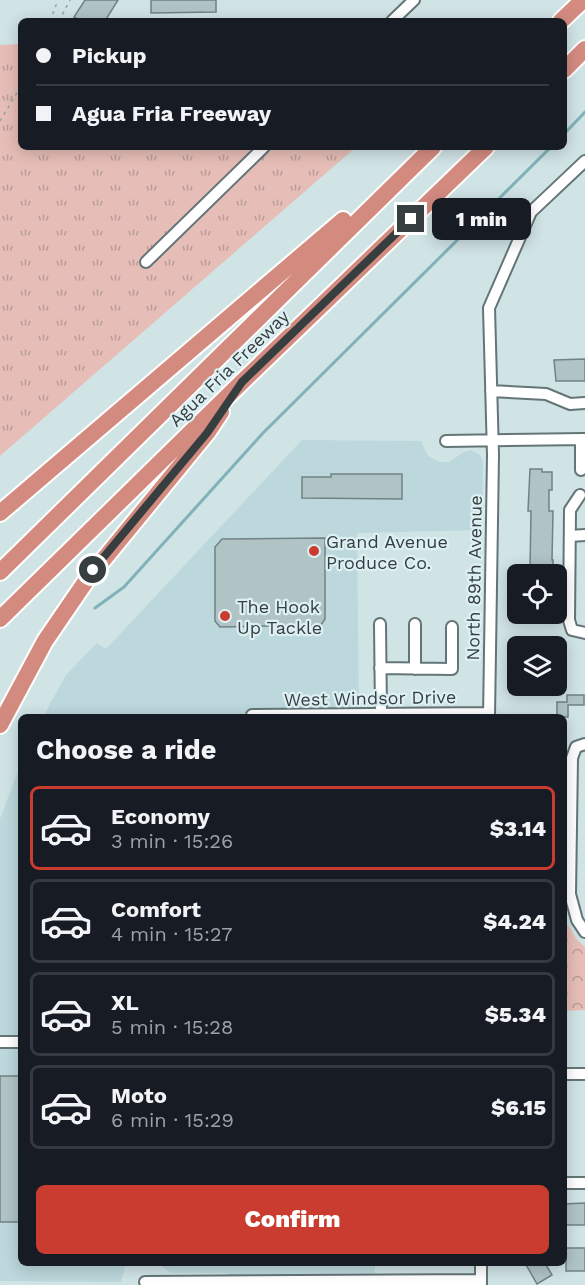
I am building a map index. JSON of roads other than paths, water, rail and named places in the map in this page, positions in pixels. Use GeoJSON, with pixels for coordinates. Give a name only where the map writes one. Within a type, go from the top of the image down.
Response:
{"type":"FeatureCollection","features":[{"type":"Feature","properties":{"kind":"highway"},"geometry":{"type":"LineString","coordinates":[[564,18],[583,0]]}},
{"type":"Feature","properties":{"kind":"highway"},"geometry":{"type":"LineString","coordinates":[[567,67],[585,49]]}},
{"type":"Feature","properties":{"kind":"highway"},"geometry":{"type":"LineString","coordinates":[[0,513],[337,227],[416,150]]}},
{"type":"Feature","properties":{"kind":"highway","name":"Agua Fria Freeway"},"geometry":{"type":"LineString","coordinates":[[0,572],[430,150]]}},
{"type":"Feature","properties":{"kind":"highway","name":"Agua Fria Freeway"},"geometry":{"type":"LineString","coordinates":[[0,619],[483,150]]}},
{"type":"Feature","properties":{"kind":"highway"},"geometry":{"type":"LineString","coordinates":[[0,725],[45,641],[100,560],[207,433],[242,382]]}},
{"type":"Feature","properties":{"kind":"street"},"geometry":{"type":"LineString","coordinates":[[395,18],[414,0]]}},
{"type":"Feature","properties":{"kind":"street"},"geometry":{"type":"LineString","coordinates":[[146,262],[261,150]]}},
{"type":"Feature","properties":{"kind":"street","name":"North 89th Avenue"},"geometry":{"type":"LineString","coordinates":[[489,714],[493,440],[489,308],[531,212],[585,160]]}},
{"type":"Feature","properties":{"kind":"street"},"geometry":{"type":"LineString","coordinates":[[491,391],[546,394],[570,404],[585,403]]}},
{"type":"Feature","properties":{"kind":"street"},"geometry":{"type":"LineString","coordinates":[[446,441],[583,439],[581,471]]}},
{"type":"Feature","properties":{"kind":"street"},"geometry":{"type":"LineString","coordinates":[[580,495],[570,510],[569,620],[572,630],[585,633]]}},
{"type":"Feature","properties":{"kind":"street"},"geometry":{"type":"LineString","coordinates":[[570,536],[585,535]]}},
{"type":"Feature","properties":{"kind":"street"},"geometry":{"type":"LineString","coordinates":[[380,624],[381,714]]}},
{"type":"Feature","properties":{"kind":"street"},"geometry":{"type":"LineString","coordinates":[[415,624],[415,669]]}},
{"type":"Feature","properties":{"kind":"street"},"geometry":{"type":"LineString","coordinates":[[380,668],[452,669],[452,627]]}},
{"type":"Feature","properties":{"kind":"street"},"geometry":{"type":"LineString","coordinates":[[580,746],[572,758],[568,910],[585,932]]}},
{"type":"Feature","properties":{"kind":"street"},"geometry":{"type":"LineString","coordinates":[[0,1042],[18,1042]]}},
{"type":"Feature","properties":{"kind":"street"},"geometry":{"type":"LineString","coordinates":[[567,1074],[585,1074]]}},
{"type":"Feature","properties":{"kind":"street"},"geometry":{"type":"LineString","coordinates":[[567,1183],[585,1183]]}},
{"type":"Feature","properties":{"kind":"street"},"geometry":{"type":"LineString","coordinates":[[144,1284],[481,1282],[481,1266]]}},
{"type":"Feature","properties":{"kind":"waterway"},"geometry":{"type":"LineString","coordinates":[[567,131],[585,112]]}},
{"type":"Feature","properties":{"kind":"waterway"},"geometry":{"type":"LineString","coordinates":[[95,608],[124,587],[263,433],[548,150]]}},
{"type":"Feature","properties":{"kind":"place","name":"Grand Avenue Produce Co."},"geometry":{"type":"Point","coordinates":[314,551]}},
{"type":"Feature","properties":{"kind":"place","name":"The Hook Up Tackle"},"geometry":{"type":"Point","coordinates":[225,616]}}]}
